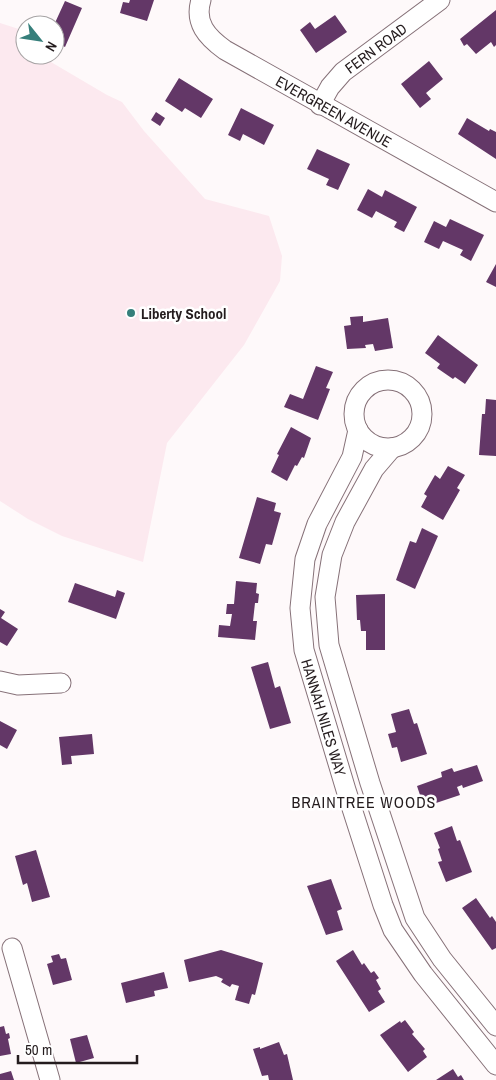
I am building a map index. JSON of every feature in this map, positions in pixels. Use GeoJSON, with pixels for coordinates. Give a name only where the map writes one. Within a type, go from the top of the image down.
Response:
{"type":"FeatureCollection","features":[{"type":"Feature","properties":{"kind":"street","name":"EVERGREEN AVENUE"},"geometry":{"type":"LineString","coordinates":[[202,0],[198,14],[200,22],[206,36],[214,42],[247,64],[496,202]]}},
{"type":"Feature","properties":{"kind":"street","name":"FERN ROAD"},"geometry":{"type":"LineString","coordinates":[[320,105],[330,87],[343,72],[440,0]]}},
{"type":"Feature","properties":{"kind":"street","name":"HANNAH NILES WAY"},"geometry":{"type":"LineString","coordinates":[[496,1026],[439,954],[415,918],[328,646],[325,608],[326,585],[332,555],[345,522],[374,469],[392,448],[404,444],[413,438],[421,421],[420,403],[414,392],[405,385],[387,381],[375,383],[359,399],[355,409],[358,430],[352,457],[312,536],[303,570],[301,596],[302,636],[307,663],[346,790],[393,930],[415,963],[496,1065]]}},
{"type":"Feature","properties":{"kind":"street"},"geometry":{"type":"LineString","coordinates":[[358,430],[366,440],[374,445],[392,448]]}},
{"type":"Feature","properties":{"kind":"street"},"geometry":{"type":"LineString","coordinates":[[0,681],[18,685],[61,683]]}},
{"type":"Feature","properties":{"kind":"street"},"geometry":{"type":"LineString","coordinates":[[346,790],[370,782]]}},
{"type":"Feature","properties":{"kind":"street"},"geometry":{"type":"LineString","coordinates":[[12,948],[50,1080]]}},
{"type":"Feature","properties":{"kind":"street"},"geometry":{"type":"LineString","coordinates":[[457,1016],[476,1001]]}},
{"type":"Feature","properties":{"kind":"shaded area","name":"Liberty School"},"geometry":{"type":"Polygon","coordinates":[[[0,23],[15,28],[15,65],[56,65],[122,102],[144,131],[205,199],[269,216],[282,256],[280,281],[244,345],[167,443],[143,562],[62,536],[28,519],[0,501],[0,23]]]}},
{"type":"Feature","properties":{"kind":"building"},"geometry":{"type":"Polygon","coordinates":[[[130,0],[154,0],[147,21],[120,13],[123,2],[129,3],[130,0]]]}},
{"type":"Feature","properties":{"kind":"building"},"geometry":{"type":"Polygon","coordinates":[[[65,1],[82,8],[65,47],[65,15],[59,15],[65,1]]]}},
{"type":"Feature","properties":{"kind":"building"},"geometry":{"type":"Polygon","coordinates":[[[496,10],[496,45],[494,47],[491,42],[476,54],[467,44],[464,46],[460,39],[496,10]]]}},
{"type":"Feature","properties":{"kind":"building"},"geometry":{"type":"Polygon","coordinates":[[[335,15],[347,32],[316,53],[300,30],[310,22],[315,29],[335,15]]]}},
{"type":"Feature","properties":{"kind":"building"},"geometry":{"type":"Polygon","coordinates":[[[429,61],[443,79],[426,93],[431,99],[420,108],[401,84],[429,61]]]}},
{"type":"Feature","properties":{"kind":"building"},"geometry":{"type":"Polygon","coordinates":[[[179,78],[213,99],[201,118],[185,108],[182,112],[165,101],[179,78]]]}},
{"type":"Feature","properties":{"kind":"building"},"geometry":{"type":"Polygon","coordinates":[[[241,108],[274,125],[264,145],[243,134],[240,141],[228,135],[241,108]]]}},
{"type":"Feature","properties":{"kind":"building"},"geometry":{"type":"Polygon","coordinates":[[[156,112],[165,118],[160,126],[151,120],[156,112]]]}},
{"type":"Feature","properties":{"kind":"building"},"geometry":{"type":"Polygon","coordinates":[[[467,118],[489,131],[490,129],[496,132],[496,159],[458,134],[467,118]]]}},
{"type":"Feature","properties":{"kind":"building"},"geometry":{"type":"Polygon","coordinates":[[[317,149],[350,164],[338,190],[326,185],[329,179],[307,169],[317,149]]]}},
{"type":"Feature","properties":{"kind":"building"},"geometry":{"type":"Polygon","coordinates":[[[368,189],[382,197],[385,190],[417,207],[404,232],[394,227],[397,222],[376,211],[372,218],[357,210],[368,189]]]}},
{"type":"Feature","properties":{"kind":"building"},"geometry":{"type":"Polygon","coordinates":[[[450,219],[484,235],[471,261],[460,255],[463,250],[443,241],[439,249],[424,242],[434,221],[446,227],[450,219]]]}},
{"type":"Feature","properties":{"kind":"building"},"geometry":{"type":"Polygon","coordinates":[[[496,264],[496,287],[486,282],[496,264]]]}},
{"type":"Feature","properties":{"kind":"building"},"geometry":{"type":"Polygon","coordinates":[[[363,316],[363,322],[388,318],[393,348],[375,351],[373,344],[365,345],[366,348],[347,349],[344,326],[351,325],[350,317],[363,316]]]}},
{"type":"Feature","properties":{"kind":"building"},"geometry":{"type":"Polygon","coordinates":[[[438,335],[478,365],[465,384],[455,377],[453,379],[437,368],[440,364],[425,353],[438,335]]]}},
{"type":"Feature","properties":{"kind":"building"},"geometry":{"type":"Polygon","coordinates":[[[316,366],[333,372],[326,388],[330,389],[318,420],[284,407],[290,394],[303,399],[316,366]]]}},
{"type":"Feature","properties":{"kind":"building"},"geometry":{"type":"Polygon","coordinates":[[[486,399],[496,400],[496,456],[479,455],[482,414],[485,414],[486,399]]]}},
{"type":"Feature","properties":{"kind":"building"},"geometry":{"type":"Polygon","coordinates":[[[291,427],[311,438],[304,458],[302,457],[297,466],[295,465],[287,481],[271,472],[279,455],[277,454],[291,427]]]}},
{"type":"Feature","properties":{"kind":"building"},"geometry":{"type":"Polygon","coordinates":[[[448,466],[465,475],[457,488],[460,490],[443,520],[421,507],[427,496],[424,494],[435,475],[440,479],[448,466]]]}},
{"type":"Feature","properties":{"kind":"building"},"geometry":{"type":"Polygon","coordinates":[[[257,497],[276,503],[274,511],[281,513],[272,545],[266,544],[260,564],[239,558],[257,497]]]}},
{"type":"Feature","properties":{"kind":"building"},"geometry":{"type":"Polygon","coordinates":[[[422,528],[438,536],[415,589],[396,580],[410,541],[416,543],[422,528]]]}},
{"type":"Feature","properties":{"kind":"building"},"geometry":{"type":"Polygon","coordinates":[[[236,581],[257,583],[256,593],[259,594],[258,603],[255,603],[253,621],[257,621],[255,640],[218,637],[219,625],[230,626],[232,614],[226,614],[227,604],[234,604],[236,581]]]}},
{"type":"Feature","properties":{"kind":"building"},"geometry":{"type":"Polygon","coordinates":[[[75,583],[115,597],[117,590],[125,593],[116,619],[68,602],[75,583]]]}},
{"type":"Feature","properties":{"kind":"building"},"geometry":{"type":"Polygon","coordinates":[[[385,594],[385,650],[366,650],[366,631],[361,631],[360,620],[357,620],[356,595],[385,594]]]}},
{"type":"Feature","properties":{"kind":"building"},"geometry":{"type":"Polygon","coordinates":[[[0,609],[5,612],[1,618],[18,629],[7,646],[0,642],[0,609]]]}},
{"type":"Feature","properties":{"kind":"building"},"geometry":{"type":"Polygon","coordinates":[[[268,662],[275,688],[280,686],[291,723],[270,729],[251,667],[268,662]]]}},
{"type":"Feature","properties":{"kind":"building"},"geometry":{"type":"Polygon","coordinates":[[[409,709],[414,724],[417,723],[427,754],[401,762],[397,747],[392,748],[388,734],[396,732],[391,714],[409,709]]]}},
{"type":"Feature","properties":{"kind":"building"},"geometry":{"type":"Polygon","coordinates":[[[0,721],[17,730],[7,749],[0,745],[0,721]]]}},
{"type":"Feature","properties":{"kind":"building"},"geometry":{"type":"Polygon","coordinates":[[[92,734],[94,754],[71,756],[72,764],[62,765],[59,737],[92,734]]]}},
{"type":"Feature","properties":{"kind":"building"},"geometry":{"type":"Polygon","coordinates":[[[477,765],[483,781],[463,788],[462,785],[457,787],[460,795],[424,807],[417,786],[442,777],[441,772],[452,768],[454,772],[477,765]]]}},
{"type":"Feature","properties":{"kind":"building"},"geometry":{"type":"Polygon","coordinates":[[[452,826],[457,841],[460,840],[472,872],[446,882],[438,862],[442,861],[438,849],[440,848],[434,833],[452,826]]]}},
{"type":"Feature","properties":{"kind":"building"},"geometry":{"type":"Polygon","coordinates":[[[36,850],[50,897],[32,902],[27,883],[23,885],[15,856],[36,850]]]}},
{"type":"Feature","properties":{"kind":"building"},"geometry":{"type":"Polygon","coordinates":[[[331,879],[342,909],[337,911],[343,930],[326,935],[307,886],[331,879]]]}},
{"type":"Feature","properties":{"kind":"building"},"geometry":{"type":"Polygon","coordinates":[[[476,898],[490,918],[492,916],[496,922],[496,948],[492,950],[462,908],[476,898]]]}},
{"type":"Feature","properties":{"kind":"building"},"geometry":{"type":"Polygon","coordinates":[[[221,950],[263,963],[255,995],[252,994],[249,1004],[235,1000],[239,986],[232,984],[230,987],[221,982],[223,979],[216,976],[189,982],[184,960],[221,950]]]}},
{"type":"Feature","properties":{"kind":"building"},"geometry":{"type":"Polygon","coordinates":[[[353,950],[362,965],[364,963],[371,973],[374,971],[379,978],[376,980],[381,989],[378,991],[385,1002],[369,1012],[336,961],[353,950]]]}},
{"type":"Feature","properties":{"kind":"building"},"geometry":{"type":"Polygon","coordinates":[[[59,954],[61,959],[66,958],[72,980],[53,985],[47,964],[53,962],[51,956],[59,954]]]}},
{"type":"Feature","properties":{"kind":"building"},"geometry":{"type":"Polygon","coordinates":[[[164,972],[168,988],[154,991],[155,996],[126,1003],[121,983],[164,972]]]}},
{"type":"Feature","properties":{"kind":"building"},"geometry":{"type":"Polygon","coordinates":[[[405,1020],[414,1032],[412,1034],[425,1049],[423,1051],[427,1057],[408,1072],[380,1035],[400,1021],[401,1023],[405,1020]]]}},
{"type":"Feature","properties":{"kind":"building"},"geometry":{"type":"Polygon","coordinates":[[[4,1026],[6,1034],[9,1033],[10,1038],[8,1039],[11,1054],[0,1056],[0,1027],[4,1026]]]}},
{"type":"Feature","properties":{"kind":"building"},"geometry":{"type":"Polygon","coordinates":[[[87,1035],[94,1058],[76,1063],[70,1039],[87,1035]]]}},
{"type":"Feature","properties":{"kind":"building"},"geometry":{"type":"Polygon","coordinates":[[[279,1042],[284,1055],[287,1054],[293,1080],[269,1080],[268,1075],[262,1076],[253,1049],[260,1047],[260,1049],[279,1042]]]}},
{"type":"Feature","properties":{"kind":"building"},"geometry":{"type":"Polygon","coordinates":[[[453,1069],[458,1077],[461,1075],[464,1080],[436,1080],[453,1069]]]}},
{"type":"Feature","properties":{"kind":"building"},"geometry":{"type":"Polygon","coordinates":[[[11,1071],[14,1080],[0,1080],[0,1074],[11,1071]]]}},
{"type":"Feature","properties":{"kind":"place","name":"Liberty School"},"geometry":{"type":"Point","coordinates":[131,313]}},
{"type":"Feature","properties":{"kind":"district","name":"BRAINTREE WOODS"},"geometry":{"type":"Point","coordinates":[364,802]}}]}
